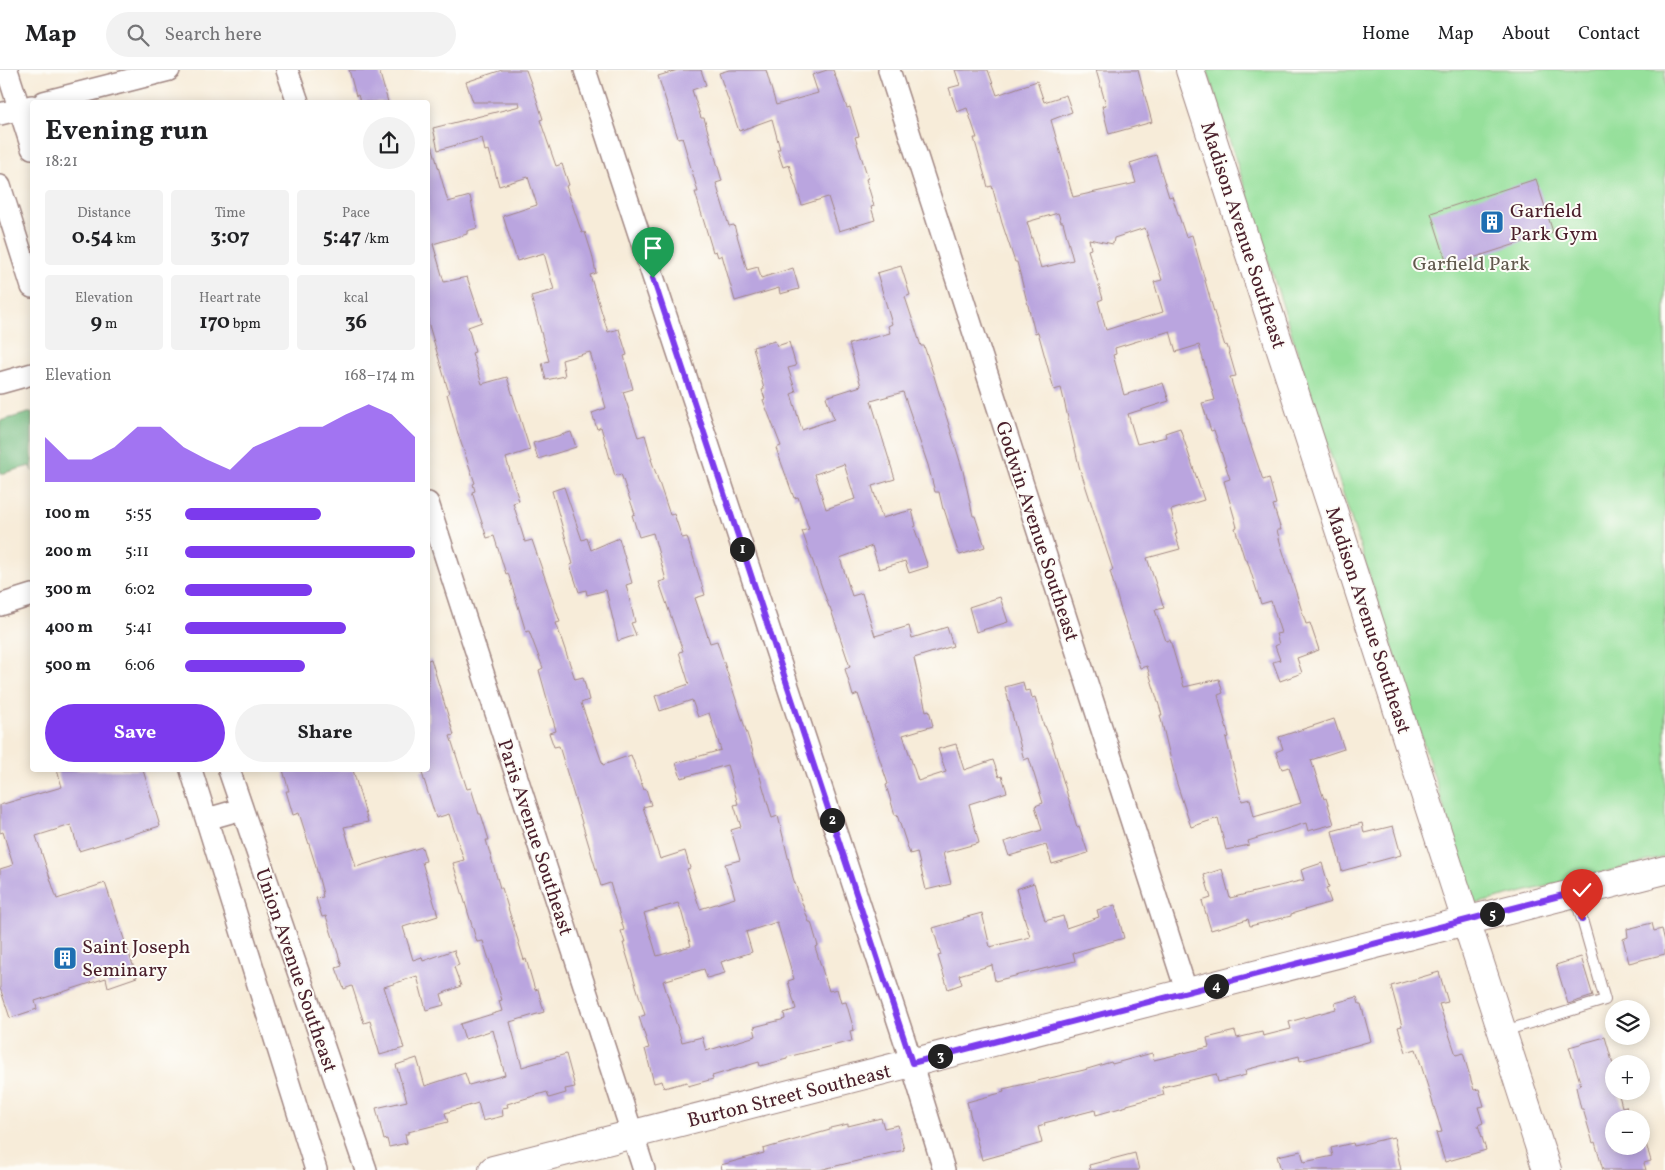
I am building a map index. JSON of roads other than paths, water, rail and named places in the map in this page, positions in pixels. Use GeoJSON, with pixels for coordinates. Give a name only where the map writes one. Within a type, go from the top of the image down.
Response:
{"type":"FeatureCollection","features":[{"type":"Feature","properties":{"kind":"main road","name":"Madison Avenue Southeast"},"geometry":{"type":"LineString","coordinates":[[1190,70],[1547,1170]]}},
{"type":"Feature","properties":{"kind":"main road","name":"Burton Street Southeast"},"geometry":{"type":"LineString","coordinates":[[493,1170],[1665,870]]}},
{"type":"Feature","properties":{"kind":"street"},"geometry":{"type":"LineString","coordinates":[[7,70],[17,110],[30,143]]}},
{"type":"Feature","properties":{"kind":"street"},"geometry":{"type":"LineString","coordinates":[[52,100],[169,70]]}},
{"type":"Feature","properties":{"kind":"street"},"geometry":{"type":"LineString","coordinates":[[287,70],[297,100]]}},
{"type":"Feature","properties":{"kind":"street"},"geometry":{"type":"LineString","coordinates":[[585,70],[912,1063],[944,1170]]}},
{"type":"Feature","properties":{"kind":"street","name":"Godwin Avenue Southeast"},"geometry":{"type":"LineString","coordinates":[[889,70],[1188,993]]}},
{"type":"Feature","properties":{"kind":"street"},"geometry":{"type":"LineString","coordinates":[[0,186],[30,281]]}},
{"type":"Feature","properties":{"kind":"street"},"geometry":{"type":"LineString","coordinates":[[0,383],[30,375]]}},
{"type":"Feature","properties":{"kind":"street","name":"Paris Avenue Southeast"},"geometry":{"type":"LineString","coordinates":[[430,509],[644,1170]]}},
{"type":"Feature","properties":{"kind":"street"},"geometry":{"type":"LineString","coordinates":[[0,605],[30,596]]}},
{"type":"Feature","properties":{"kind":"street"},"geometry":{"type":"LineString","coordinates":[[192,772],[316,1170]]}},
{"type":"Feature","properties":{"kind":"street","name":"Union Avenue Southeast"},"geometry":{"type":"LineString","coordinates":[[230,772],[366,1170]]}},
{"type":"Feature","properties":{"kind":"street"},"geometry":{"type":"LineString","coordinates":[[207,819],[242,809]]}},
{"type":"Feature","properties":{"kind":"lane"},"geometry":{"type":"LineString","coordinates":[[1503,1031],[1605,1000],[1575,892]]}},
{"type":"Feature","properties":{"kind":"place","name":"Garfield Park Gym"},"geometry":{"type":"Point","coordinates":[1492,222]}},
{"type":"Feature","properties":{"kind":"place","name":"Saint Joseph Seminary"},"geometry":{"type":"Point","coordinates":[65,958]}},
{"type":"Feature","properties":{"kind":"park label","name":"Garfield Park"},"geometry":{"type":"Point","coordinates":[1471,263]}}]}
